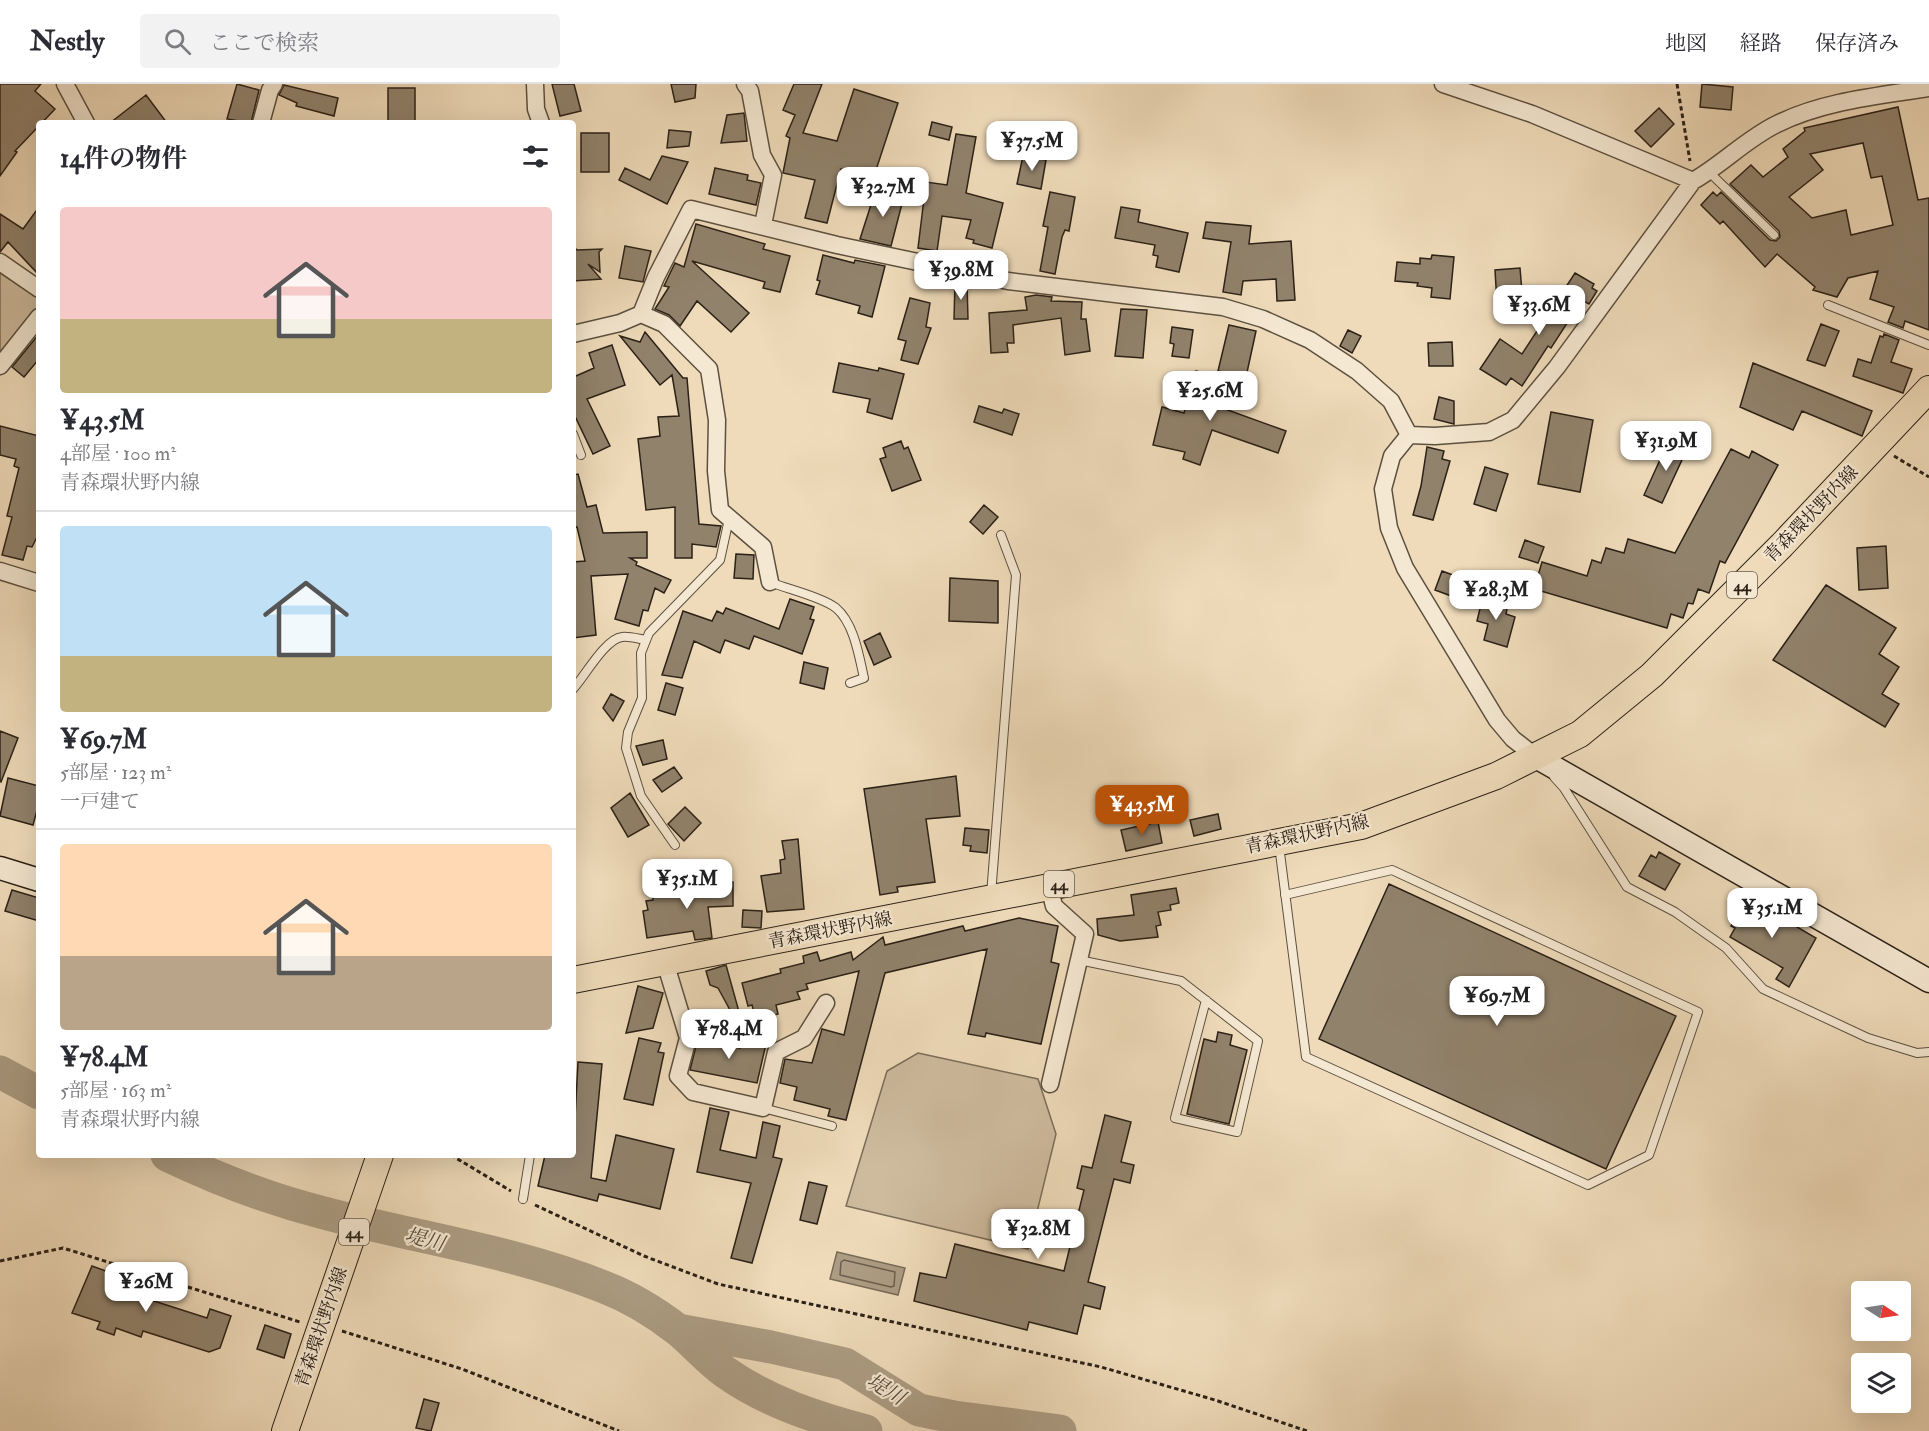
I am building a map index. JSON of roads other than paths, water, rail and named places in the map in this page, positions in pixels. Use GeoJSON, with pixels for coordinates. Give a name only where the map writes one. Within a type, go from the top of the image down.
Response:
{"type":"FeatureCollection","features":[{"type":"Feature","properties":{"kind":"main road","name":"青森環状野内線"},"geometry":{"type":"LineString","coordinates":[[576,979],[1361,826],[1496,776],[1580,734],[1652,675],[1929,389]]}},
{"type":"Feature","properties":{"kind":"main road","name":"青森環状野内線"},"geometry":{"type":"LineString","coordinates":[[285,1431],[379,1158]]}},
{"type":"Feature","properties":{"kind":"street"},"geometry":{"type":"LineString","coordinates":[[65,84],[84,120]]}},
{"type":"Feature","properties":{"kind":"street"},"geometry":{"type":"LineString","coordinates":[[262,120],[270,90],[274,84]]}},
{"type":"Feature","properties":{"kind":"street"},"geometry":{"type":"LineString","coordinates":[[535,84],[536,109],[540,120]]}},
{"type":"Feature","properties":{"kind":"street"},"geometry":{"type":"LineString","coordinates":[[745,84],[750,91],[762,154],[773,175],[763,225]]}},
{"type":"Feature","properties":{"kind":"street"},"geometry":{"type":"LineString","coordinates":[[1443,84],[1532,114],[1693,181]]}},
{"type":"Feature","properties":{"kind":"street"},"geometry":{"type":"LineString","coordinates":[[1409,435],[1435,436],[1489,432],[1513,420],[1557,368],[1693,181],[1709,172],[1731,153],[1758,135],[1799,115],[1851,100],[1929,88]]}},
{"type":"Feature","properties":{"kind":"street"},"geometry":{"type":"LineString","coordinates":[[576,333],[620,323],[641,314],[656,277],[691,209],[837,245],[1008,281],[1223,307],[1263,319],[1310,340],[1358,371],[1391,401],[1409,435]]}},
{"type":"Feature","properties":{"kind":"street"},"geometry":{"type":"LineString","coordinates":[[0,262],[36,287]]}},
{"type":"Feature","properties":{"kind":"street"},"geometry":{"type":"LineString","coordinates":[[641,314],[664,324],[709,369],[717,420],[716,471],[720,510],[762,548],[770,582]]}},
{"type":"Feature","properties":{"kind":"street"},"geometry":{"type":"LineString","coordinates":[[0,366],[36,321]]}},
{"type":"Feature","properties":{"kind":"street"},"geometry":{"type":"LineString","coordinates":[[1409,435],[1392,456],[1383,489],[1393,538],[1405,568],[1497,720],[1513,739],[1536,757],[1929,981]]}},
{"type":"Feature","properties":{"kind":"street"},"geometry":{"type":"LineString","coordinates":[[0,571],[36,582]]}},
{"type":"Feature","properties":{"kind":"street"},"geometry":{"type":"LineString","coordinates":[[0,868],[36,879]]}},
{"type":"Feature","properties":{"kind":"street"},"geometry":{"type":"LineString","coordinates":[[1049,886],[1053,906],[1085,934],[1050,1084]]}},
{"type":"Feature","properties":{"kind":"street"},"geometry":{"type":"LineString","coordinates":[[665,962],[688,1038],[678,1076],[693,1092],[763,1108],[776,1052],[804,1038],[826,1004]]}},
{"type":"Feature","properties":{"kind":"lane"},"geometry":{"type":"LineString","coordinates":[[1709,172],[1774,235]]}},
{"type":"Feature","properties":{"kind":"lane"},"geometry":{"type":"LineString","coordinates":[[1828,305],[1929,345]]}},
{"type":"Feature","properties":{"kind":"lane"},"geometry":{"type":"LineString","coordinates":[[576,442],[581,455]]}},
{"type":"Feature","properties":{"kind":"lane"},"geometry":{"type":"LineString","coordinates":[[675,845],[641,796],[627,748],[628,732],[642,698],[641,653],[649,633],[720,560],[729,519]]}},
{"type":"Feature","properties":{"kind":"lane"},"geometry":{"type":"LineString","coordinates":[[991,898],[1016,575],[1001,535]]}},
{"type":"Feature","properties":{"kind":"lane"},"geometry":{"type":"LineString","coordinates":[[770,582],[834,607],[844,616],[858,651],[864,678],[850,684]]}},
{"type":"Feature","properties":{"kind":"lane"},"geometry":{"type":"LineString","coordinates":[[576,685],[602,651],[615,639],[623,637],[646,640]]}},
{"type":"Feature","properties":{"kind":"lane"},"geometry":{"type":"LineString","coordinates":[[1536,757],[1564,788],[1627,887],[1675,912],[1726,948],[1762,989],[1868,1038],[1917,1053],[1929,1052]]}},
{"type":"Feature","properties":{"kind":"lane"},"geometry":{"type":"LineString","coordinates":[[1278,841],[1285,895],[1306,1057],[1588,1185],[1650,1155],[1698,1012],[1392,870],[1285,895]]}},
{"type":"Feature","properties":{"kind":"lane"},"geometry":{"type":"LineString","coordinates":[[1079,960],[1181,981],[1206,1000],[1258,1041],[1236,1132],[1175,1119],[1206,1000]]}},
{"type":"Feature","properties":{"kind":"lane"},"geometry":{"type":"LineString","coordinates":[[763,1108],[832,1126]]}},
{"type":"Feature","properties":{"kind":"lane"},"geometry":{"type":"LineString","coordinates":[[523,1199],[530,1158]]}},
{"type":"Feature","properties":{"kind":"water"},"geometry":{"type":"Polygon","coordinates":[[[837,1252],[905,1268],[898,1295],[830,1279],[837,1252]]]}},
{"type":"Feature","properties":{"kind":"waterway","name":"堤川"},"geometry":{"type":"LineString","coordinates":[[0,1072],[36,1091]]}},
{"type":"Feature","properties":{"kind":"waterway","name":"堤川"},"geometry":{"type":"LineString","coordinates":[[174,1158],[224,1180],[283,1201],[359,1222],[500,1254],[604,1287],[661,1318],[741,1383],[811,1415],[866,1431]]}},
{"type":"Feature","properties":{"kind":"waterway","name":"堤川"},"geometry":{"type":"LineString","coordinates":[[678,1330],[771,1347],[845,1364],[919,1410],[1060,1431]]}}]}
